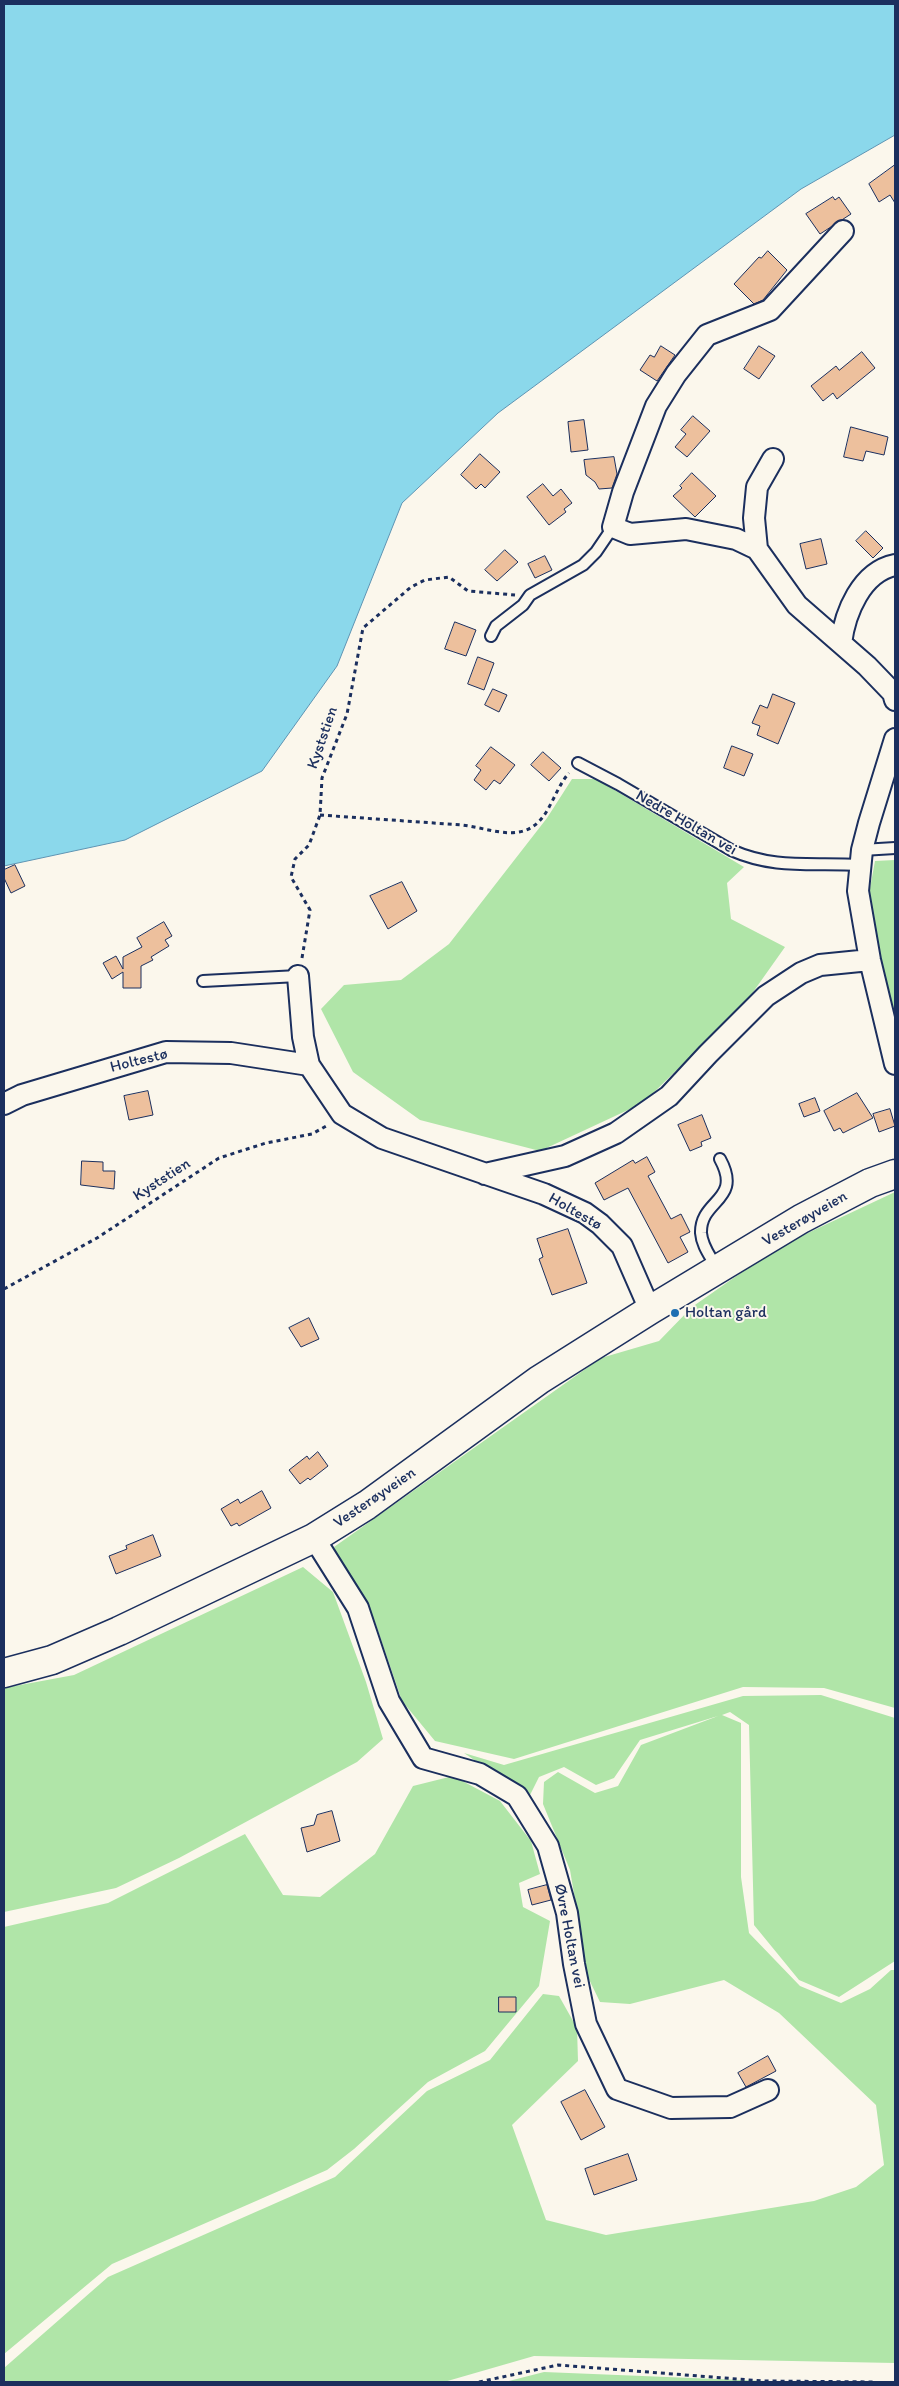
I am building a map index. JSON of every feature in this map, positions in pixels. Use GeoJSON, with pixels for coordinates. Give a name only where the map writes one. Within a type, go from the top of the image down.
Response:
{"type":"FeatureCollection","features":[{"type":"Feature","properties":{"kind":"main road","name":"Vesterøyveien"},"geometry":{"type":"LineString","coordinates":[[4,1673],[52,1660],[119,1631],[314,1538],[374,1500],[539,1380],[650,1310],[810,1215],[870,1183],[895,1174]]}},
{"type":"Feature","properties":{"kind":"street"},"geometry":{"type":"LineString","coordinates":[[757,549],[736,540],[686,529],[630,534],[613,527],[623,492],[656,406],[676,374],[707,334],[770,310],[842,231]]}},
{"type":"Feature","properties":{"kind":"street"},"geometry":{"type":"LineString","coordinates":[[773,459],[757,488],[754,518],[757,549],[797,605],[867,666],[893,693],[895,700]]}},
{"type":"Feature","properties":{"kind":"street"},"geometry":{"type":"LineString","coordinates":[[841,644],[844,624],[859,590],[885,567],[895,565]]}},
{"type":"Feature","properties":{"kind":"street"},"geometry":{"type":"LineString","coordinates":[[895,739],[861,857],[859,899],[870,960],[895,1064]]}},
{"type":"Feature","properties":{"kind":"street"},"geometry":{"type":"LineString","coordinates":[[485,1174],[565,1156],[616,1133],[669,1096],[766,996],[801,973],[820,965],[870,960]]}},
{"type":"Feature","properties":{"kind":"street","name":"Holtestø"},"geometry":{"type":"LineString","coordinates":[[298,976],[303,1037],[309,1065],[342,1114],[382,1138],[544,1194],[585,1213],[600,1224],[622,1246],[650,1310]]}},
{"type":"Feature","properties":{"kind":"street","name":"Holtestø"},"geometry":{"type":"LineString","coordinates":[[4,1104],[22,1095],[166,1052],[231,1053],[309,1065]]}},
{"type":"Feature","properties":{"kind":"street","name":"Øvre Holtan vei"},"geometry":{"type":"LineString","coordinates":[[314,1538],[358,1608],[389,1702],[423,1758],[480,1774],[517,1796],[548,1846],[567,1913],[574,1964],[586,2024],[617,2089],[672,2108],[730,2108],[768,2090]]}},
{"type":"Feature","properties":{"kind":"lane"},"geometry":{"type":"LineString","coordinates":[[491,636],[496,626],[523,605],[530,595],[583,565],[596,552],[613,527]]}},
{"type":"Feature","properties":{"kind":"lane","name":"Nedre Holtan vei"},"geometry":{"type":"LineString","coordinates":[[578,763],[731,850],[749,858],[780,864],[861,857],[895,848]]}},
{"type":"Feature","properties":{"kind":"lane"},"geometry":{"type":"LineString","coordinates":[[203,981],[298,976]]}},
{"type":"Feature","properties":{"kind":"lane"},"geometry":{"type":"LineString","coordinates":[[718,1270],[703,1244],[701,1233],[702,1222],[727,1188],[727,1172],[720,1160]]}},
{"type":"Feature","properties":{"kind":"path","name":"Kyststien"},"geometry":{"type":"LineString","coordinates":[[298,976],[310,910],[291,876],[295,859],[309,845],[320,815],[322,778],[347,714],[363,628],[410,587],[425,580],[449,577],[468,591],[495,595],[530,595]]}},
{"type":"Feature","properties":{"kind":"path"},"geometry":{"type":"LineString","coordinates":[[320,815],[462,825],[485,828],[502,834],[518,832],[532,828],[547,812],[566,776],[578,763]]}},
{"type":"Feature","properties":{"kind":"path","name":"Kyststien"},"geometry":{"type":"LineString","coordinates":[[4,1289],[97,1238],[219,1158],[266,1143],[312,1134],[342,1114]]}},
{"type":"Feature","properties":{"kind":"path"},"geometry":{"type":"LineString","coordinates":[[479,2382],[558,2365],[763,2381],[876,2382]]}},
{"type":"Feature","properties":{"kind":"green space"},"geometry":{"type":"Polygon","coordinates":[[[572,779],[596,779],[744,867],[727,883],[731,919],[785,947],[746,1002],[643,1103],[540,1151],[420,1120],[353,1072],[321,1009],[344,985],[401,980],[449,944],[547,818],[572,779]]]}},
{"type":"Feature","properties":{"kind":"green space"},"geometry":{"type":"Polygon","coordinates":[[[895,860],[895,1038],[868,899],[875,861],[895,860]]]}},
{"type":"Feature","properties":{"kind":"green space"},"geometry":{"type":"Polygon","coordinates":[[[895,1192],[895,1708],[824,1688],[743,1687],[514,1759],[435,1741],[402,1701],[374,1619],[341,1567],[334,1547],[601,1358],[659,1341],[692,1307],[778,1247],[895,1192]]]}},
{"type":"Feature","properties":{"kind":"green space"},"geometry":{"type":"Polygon","coordinates":[[[303,1567],[333,1592],[366,1682],[383,1739],[357,1762],[179,1858],[116,1888],[4,1912],[4,1688],[74,1675],[303,1567]]]}},
{"type":"Feature","properties":{"kind":"green space"},"geometry":{"type":"Polygon","coordinates":[[[821,1695],[895,1718],[895,1961],[839,1997],[799,1980],[754,1925],[749,1725],[730,1712],[722,1715],[741,1723],[741,1877],[749,1933],[800,1986],[841,2003],[870,1989],[891,1970],[895,1970],[895,2363],[534,2356],[444,2382],[4,2382],[4,2368],[108,2277],[335,2177],[427,2091],[490,2060],[543,1994],[559,1996],[577,2028],[578,2061],[512,2125],[546,2220],[606,2235],[814,2201],[856,2187],[884,2165],[876,2105],[779,2013],[724,1980],[630,2004],[600,2002],[583,1967],[580,1929],[570,1870],[543,1804],[544,1782],[558,1772],[595,1793],[618,1786],[641,1745],[718,1716],[640,1740],[614,1778],[596,1785],[564,1767],[539,1777],[529,1797],[464,1753],[504,1765],[743,1696],[821,1695]]]}},
{"type":"Feature","properties":{"kind":"green space"},"geometry":{"type":"Polygon","coordinates":[[[453,1776],[500,1801],[531,1841],[540,1874],[519,1883],[523,1907],[550,1921],[539,1986],[485,2051],[428,2082],[354,2149],[327,2170],[112,2264],[4,2354],[4,1927],[108,1903],[245,1834],[283,1895],[320,1897],[375,1854],[413,1786],[453,1776]]]}},
{"type":"Feature","properties":{"kind":"green space"},"geometry":{"type":"Polygon","coordinates":[[[544,2372],[765,2381],[765,2382],[505,2382],[544,2372]]]}},
{"type":"Feature","properties":{"kind":"water"},"geometry":{"type":"Polygon","coordinates":[[[4,4],[895,4],[895,135],[801,189],[498,413],[402,503],[337,666],[262,771],[125,840],[4,866],[4,4]]]}},
{"type":"Feature","properties":{"kind":"building"},"geometry":{"type":"Polygon","coordinates":[[[895,165],[895,203],[890,195],[879,202],[869,184],[895,165]]]}},
{"type":"Feature","properties":{"kind":"building"},"geometry":{"type":"Polygon","coordinates":[[[833,197],[835,200],[839,197],[851,214],[820,234],[806,214],[833,197]]]}},
{"type":"Feature","properties":{"kind":"building"},"geometry":{"type":"Polygon","coordinates":[[[768,251],[787,270],[763,300],[754,304],[734,284],[759,257],[761,258],[768,251]]]}},
{"type":"Feature","properties":{"kind":"building"},"geometry":{"type":"Polygon","coordinates":[[[661,346],[675,355],[657,381],[640,370],[650,355],[654,357],[661,346]]]}},
{"type":"Feature","properties":{"kind":"building"},"geometry":{"type":"Polygon","coordinates":[[[759,346],[775,356],[759,379],[744,369],[759,346]]]}},
{"type":"Feature","properties":{"kind":"building"},"geometry":{"type":"Polygon","coordinates":[[[862,352],[875,368],[837,399],[833,393],[823,401],[811,386],[836,366],[839,370],[862,352]]]}},
{"type":"Feature","properties":{"kind":"building"},"geometry":{"type":"Polygon","coordinates":[[[693,416],[710,431],[687,457],[675,447],[686,434],[681,430],[693,416]]]}},
{"type":"Feature","properties":{"kind":"building"},"geometry":{"type":"Polygon","coordinates":[[[584,420],[588,450],[571,452],[568,422],[584,420]]]}},
{"type":"Feature","properties":{"kind":"building"},"geometry":{"type":"Polygon","coordinates":[[[851,427],[888,437],[884,455],[866,451],[863,461],[844,457],[851,427]]]}},
{"type":"Feature","properties":{"kind":"building"},"geometry":{"type":"Polygon","coordinates":[[[480,454],[500,472],[485,488],[481,484],[476,489],[461,475],[480,454]]]}},
{"type":"Feature","properties":{"kind":"building"},"geometry":{"type":"Polygon","coordinates":[[[614,457],[617,474],[612,488],[599,489],[595,482],[586,475],[584,460],[614,457]]]}},
{"type":"Feature","properties":{"kind":"building"},"geometry":{"type":"Polygon","coordinates":[[[692,473],[716,496],[695,517],[673,496],[682,488],[680,486],[692,473]]]}},
{"type":"Feature","properties":{"kind":"building"},"geometry":{"type":"Polygon","coordinates":[[[543,484],[553,496],[561,489],[572,503],[564,509],[566,512],[549,525],[527,497],[543,484]]]}},
{"type":"Feature","properties":{"kind":"building"},"geometry":{"type":"Polygon","coordinates":[[[866,531],[883,548],[873,558],[856,541],[866,531]]]}},
{"type":"Feature","properties":{"kind":"building"},"geometry":{"type":"Polygon","coordinates":[[[821,539],[827,564],[806,569],[800,544],[821,539]]]}},
{"type":"Feature","properties":{"kind":"building"},"geometry":{"type":"Polygon","coordinates":[[[505,550],[518,562],[497,581],[485,570],[505,550]]]}},
{"type":"Feature","properties":{"kind":"building"},"geometry":{"type":"Polygon","coordinates":[[[545,556],[552,570],[535,578],[528,564],[545,556]]]}},
{"type":"Feature","properties":{"kind":"building"},"geometry":{"type":"Polygon","coordinates":[[[455,622],[476,630],[466,656],[445,649],[455,622]]]}},
{"type":"Feature","properties":{"kind":"building"},"geometry":{"type":"Polygon","coordinates":[[[478,657],[494,663],[484,690],[468,684],[478,657]]]}},
{"type":"Feature","properties":{"kind":"building"},"geometry":{"type":"Polygon","coordinates":[[[493,689],[507,695],[499,712],[485,705],[493,689]]]}},
{"type":"Feature","properties":{"kind":"building"},"geometry":{"type":"Polygon","coordinates":[[[773,694],[795,703],[778,744],[757,735],[760,726],[752,723],[760,705],[767,708],[773,694]]]}},
{"type":"Feature","properties":{"kind":"building"},"geometry":{"type":"Polygon","coordinates":[[[732,746],[753,754],[744,776],[724,768],[732,746]]]}},
{"type":"Feature","properties":{"kind":"building"},"geometry":{"type":"Polygon","coordinates":[[[491,747],[515,765],[500,784],[494,780],[486,790],[474,780],[481,770],[476,766],[491,747]]]}},
{"type":"Feature","properties":{"kind":"building"},"geometry":{"type":"Polygon","coordinates":[[[543,752],[561,768],[549,781],[531,765],[543,752]]]}},
{"type":"Feature","properties":{"kind":"building"},"geometry":{"type":"Polygon","coordinates":[[[15,865],[25,886],[11,893],[4,878],[4,870],[15,865]]]}},
{"type":"Feature","properties":{"kind":"building"},"geometry":{"type":"Polygon","coordinates":[[[402,882],[417,911],[388,929],[370,896],[402,882]]]}},
{"type":"Feature","properties":{"kind":"building"},"geometry":{"type":"Polygon","coordinates":[[[164,922],[172,936],[165,940],[169,946],[151,957],[153,960],[141,966],[141,988],[123,988],[123,972],[112,979],[103,963],[116,956],[123,969],[123,957],[142,947],[137,938],[164,922]]]}},
{"type":"Feature","properties":{"kind":"building"},"geometry":{"type":"Polygon","coordinates":[[[148,1091],[153,1115],[129,1120],[124,1096],[148,1091]]]}},
{"type":"Feature","properties":{"kind":"building"},"geometry":{"type":"Polygon","coordinates":[[[857,1093],[873,1118],[843,1133],[840,1128],[834,1131],[824,1111],[857,1093]]]}},
{"type":"Feature","properties":{"kind":"building"},"geometry":{"type":"Polygon","coordinates":[[[815,1098],[820,1111],[804,1117],[799,1104],[815,1098]]]}},
{"type":"Feature","properties":{"kind":"building"},"geometry":{"type":"Polygon","coordinates":[[[890,1109],[895,1126],[879,1132],[873,1114],[890,1109]]]}},
{"type":"Feature","properties":{"kind":"building"},"geometry":{"type":"Polygon","coordinates":[[[702,1115],[711,1138],[701,1142],[702,1146],[690,1151],[678,1125],[702,1115]]]}},
{"type":"Feature","properties":{"kind":"building"},"geometry":{"type":"Polygon","coordinates":[[[647,1157],[655,1172],[648,1176],[671,1219],[681,1214],[690,1232],[680,1237],[688,1252],[668,1263],[628,1188],[604,1200],[595,1183],[633,1160],[635,1163],[647,1157]]]}},
{"type":"Feature","properties":{"kind":"building"},"geometry":{"type":"Polygon","coordinates":[[[82,1161],[103,1162],[103,1171],[115,1171],[114,1189],[81,1185],[82,1161]]]}},
{"type":"Feature","properties":{"kind":"building"},"geometry":{"type":"Polygon","coordinates":[[[568,1229],[587,1283],[552,1295],[539,1259],[543,1257],[537,1239],[568,1229]]]}},
{"type":"Feature","properties":{"kind":"building"},"geometry":{"type":"Polygon","coordinates":[[[309,1318],[319,1339],[301,1347],[289,1328],[309,1318]]]}},
{"type":"Feature","properties":{"kind":"building"},"geometry":{"type":"Polygon","coordinates":[[[318,1452],[328,1466],[310,1480],[308,1478],[300,1484],[289,1470],[307,1456],[309,1459],[318,1452]]]}},
{"type":"Feature","properties":{"kind":"building"},"geometry":{"type":"Polygon","coordinates":[[[262,1491],[271,1508],[239,1526],[237,1523],[231,1526],[221,1509],[238,1499],[240,1503],[262,1491]]]}},
{"type":"Feature","properties":{"kind":"building"},"geometry":{"type":"Polygon","coordinates":[[[153,1535],[161,1556],[116,1574],[109,1556],[127,1549],[126,1546],[153,1535]]]}},
{"type":"Feature","properties":{"kind":"building"},"geometry":{"type":"Polygon","coordinates":[[[332,1811],[340,1841],[307,1852],[301,1828],[314,1825],[317,1815],[332,1811]]]}},
{"type":"Feature","properties":{"kind":"building"},"geometry":{"type":"Polygon","coordinates":[[[547,1885],[551,1900],[532,1905],[528,1890],[547,1885]]]}},
{"type":"Feature","properties":{"kind":"building"},"geometry":{"type":"Polygon","coordinates":[[[499,1997],[516,1997],[516,2012],[499,2012],[499,1997]]]}},
{"type":"Feature","properties":{"kind":"building"},"geometry":{"type":"Polygon","coordinates":[[[768,2056],[776,2071],[746,2087],[738,2073],[768,2056]]]}},
{"type":"Feature","properties":{"kind":"building"},"geometry":{"type":"Polygon","coordinates":[[[585,2090],[605,2127],[581,2140],[561,2102],[585,2090]]]}},
{"type":"Feature","properties":{"kind":"building"},"geometry":{"type":"Polygon","coordinates":[[[628,2154],[637,2180],[594,2195],[585,2169],[628,2154]]]}},
{"type":"Feature","properties":{"kind":"place","name":"Holtan gård"},"geometry":{"type":"Point","coordinates":[675,1313]}}]}
